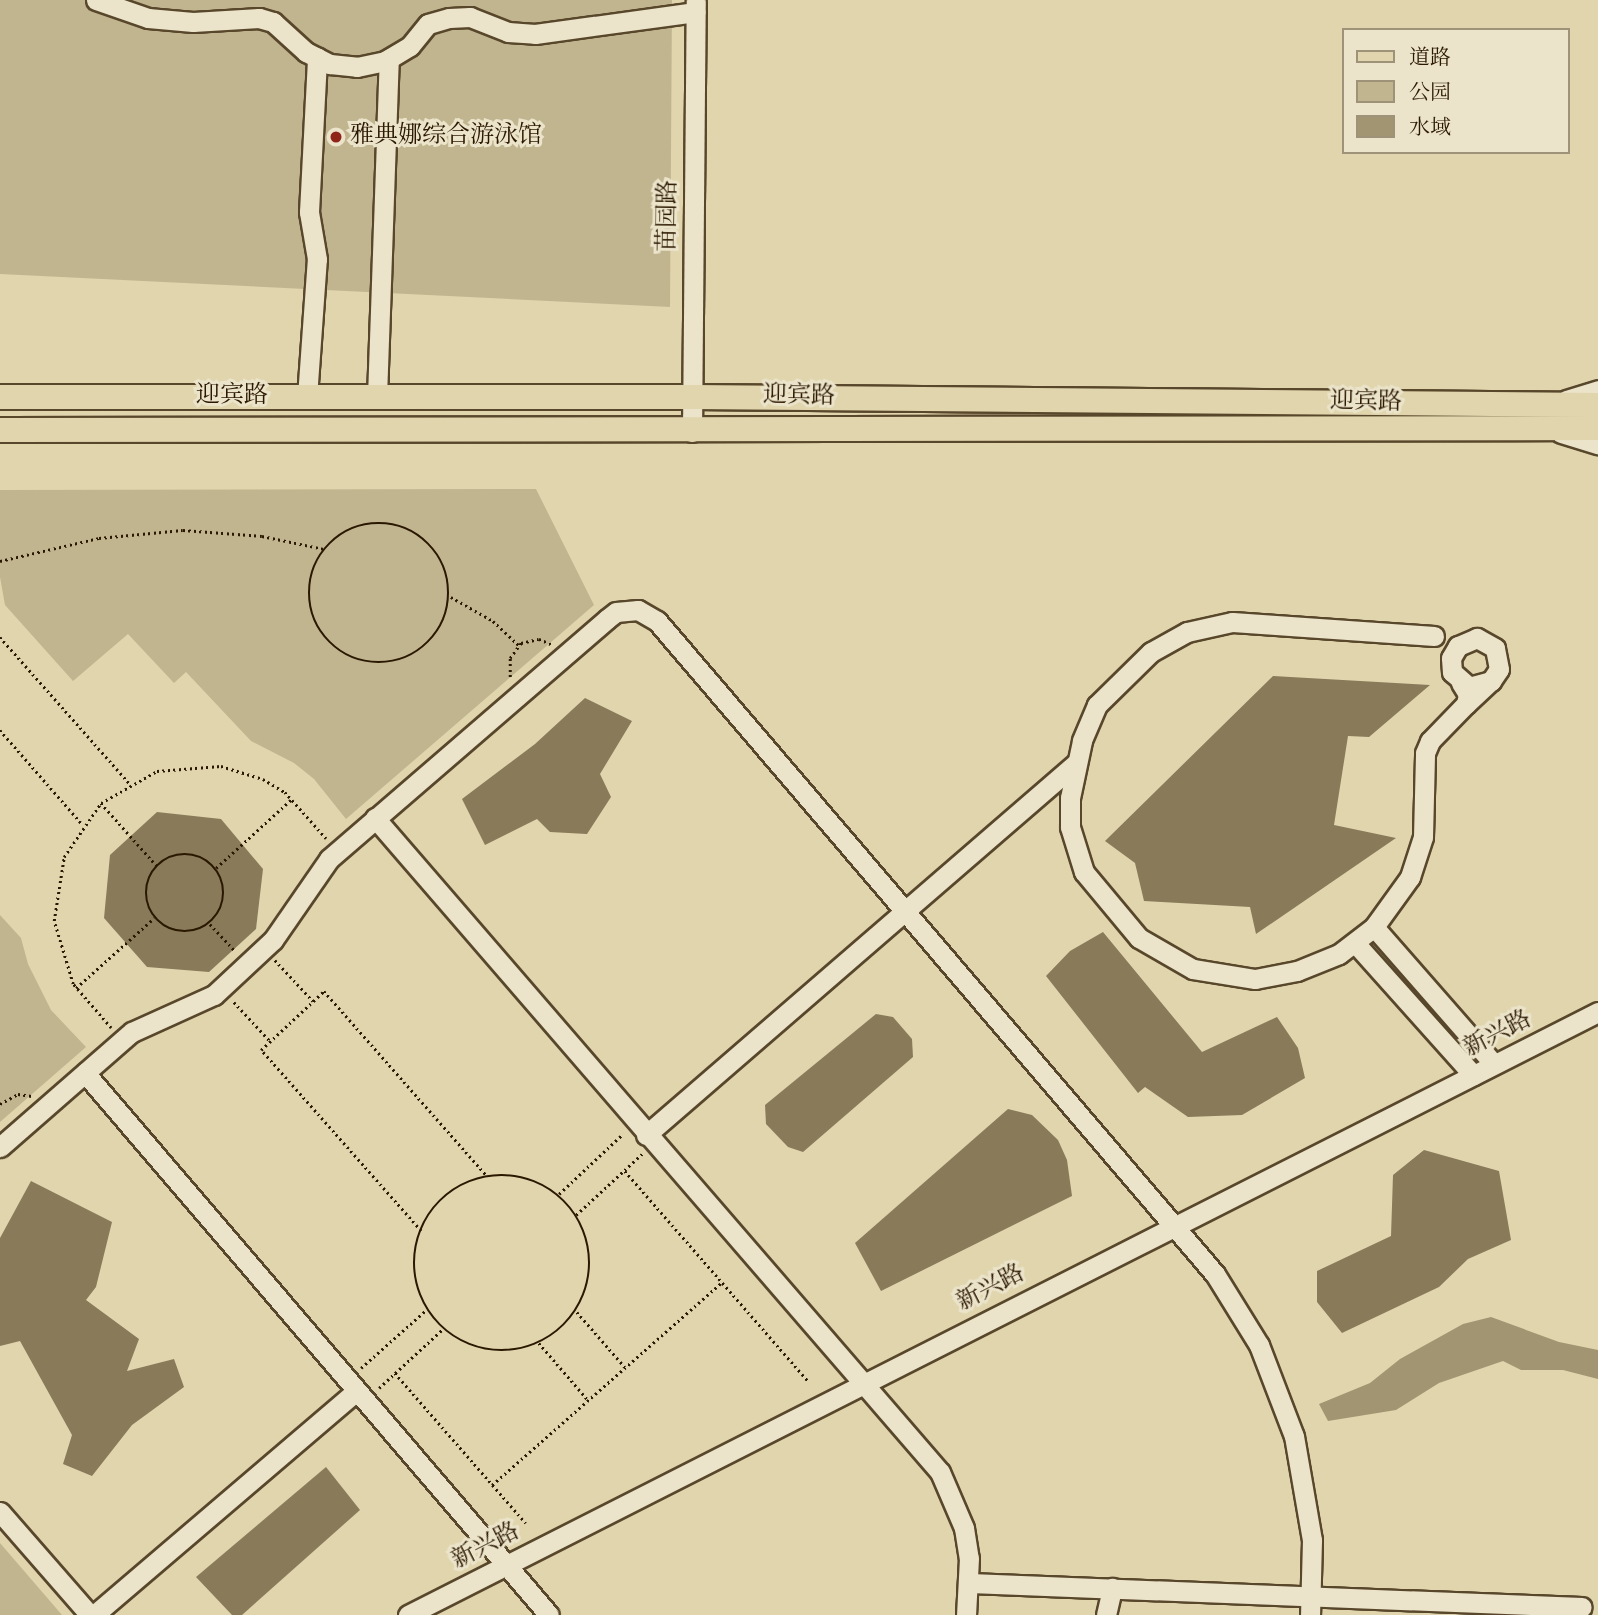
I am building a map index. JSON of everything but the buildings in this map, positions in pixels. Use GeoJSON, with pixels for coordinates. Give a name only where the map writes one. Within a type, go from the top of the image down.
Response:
{"type":"FeatureCollection","features":[{"type":"Feature","properties":{"kind":"main road","name":"迎宾路"},"geometry":{"type":"LineString","coordinates":[[0,397],[692,397],[1598,405]]}},
{"type":"Feature","properties":{"kind":"main road","name":"迎宾路"},"geometry":{"type":"LineString","coordinates":[[0,430],[692,432],[1598,428]]}},
{"type":"Feature","properties":{"kind":"street"},"geometry":{"type":"LineString","coordinates":[[96,0],[148,18],[193,22],[259,18],[273,22],[317,57],[357,67],[389,59],[410,46],[428,24],[449,18],[470,17],[508,32],[535,34],[696,6]]}},
{"type":"Feature","properties":{"kind":"street","name":"苗园路"},"geometry":{"type":"LineString","coordinates":[[692,432],[696,6]]}},
{"type":"Feature","properties":{"kind":"street"},"geometry":{"type":"LineString","coordinates":[[307,397],[317,259],[310,212],[317,57]]}},
{"type":"Feature","properties":{"kind":"street"},"geometry":{"type":"LineString","coordinates":[[377,397],[389,59]]}},
{"type":"Feature","properties":{"kind":"street"},"geometry":{"type":"LineString","coordinates":[[1549,404],[1598,390]]}},
{"type":"Feature","properties":{"kind":"street"},"geometry":{"type":"LineString","coordinates":[[1543,428],[1598,444]]}},
{"type":"Feature","properties":{"kind":"street"},"geometry":{"type":"LineString","coordinates":[[0,1147],[124,1039],[221,988],[264,949],[335,853],[616,612],[648,614],[1176,1223],[1244,1318],[1279,1389],[1304,1482],[1312,1540],[1311,1605]]}},
{"type":"Feature","properties":{"kind":"street"},"geometry":{"type":"LineString","coordinates":[[1232,622],[1477,638],[1490,643],[1498,655],[1499,669],[1491,681],[1430,741],[1425,761],[1423,837],[1410,877],[1374,927],[1356,944],[1297,971],[1255,979],[1193,969],[1139,938],[1084,872],[1070,827],[1075,764],[1097,705],[1151,652],[1186,632],[1232,622]]}},
{"type":"Feature","properties":{"kind":"street"},"geometry":{"type":"LineString","coordinates":[[1434,636],[1451,658],[1452,672],[1468,694],[1466,704]]}},
{"type":"Feature","properties":{"kind":"street"},"geometry":{"type":"LineString","coordinates":[[1451,658],[1463,642],[1477,638]]}},
{"type":"Feature","properties":{"kind":"street"},"geometry":{"type":"LineString","coordinates":[[1461,683],[1477,687],[1491,681]]}},
{"type":"Feature","properties":{"kind":"street"},"geometry":{"type":"LineString","coordinates":[[645,1133],[1075,764]]}},
{"type":"Feature","properties":{"kind":"street"},"geometry":{"type":"LineString","coordinates":[[375,818],[645,1133],[922,1447],[954,1499],[964,1528],[970,1583],[966,1615]]}},
{"type":"Feature","properties":{"kind":"street"},"geometry":{"type":"LineString","coordinates":[[1374,927],[1494,1064]]}},
{"type":"Feature","properties":{"kind":"street"},"geometry":{"type":"LineString","coordinates":[[1356,944],[1473,1075]]}},
{"type":"Feature","properties":{"kind":"street","name":"新兴路"},"geometry":{"type":"LineString","coordinates":[[408,1615],[1176,1223],[1598,1012]]}},
{"type":"Feature","properties":{"kind":"street"},"geometry":{"type":"LineString","coordinates":[[85,1073],[549,1615]]}},
{"type":"Feature","properties":{"kind":"street"},"geometry":{"type":"LineString","coordinates":[[0,1512],[92,1615],[356,1391]]}},
{"type":"Feature","properties":{"kind":"street"},"geometry":{"type":"LineString","coordinates":[[970,1583],[1112,1588],[1311,1605],[1582,1607]]}},
{"type":"Feature","properties":{"kind":"street"},"geometry":{"type":"LineString","coordinates":[[1106,1615],[1112,1588]]}},
{"type":"Feature","properties":{"kind":"path"},"geometry":{"type":"LineString","coordinates":[[371,522],[396,524],[418,533],[436,550],[447,572],[450,597],[444,621],[430,641],[413,655],[369,663],[348,657],[323,635],[309,605],[309,583],[324,550],[348,529],[371,522]]}},
{"type":"Feature","properties":{"kind":"path"},"geometry":{"type":"LineString","coordinates":[[0,561],[99,538],[183,530],[262,536],[324,550]]}},
{"type":"Feature","properties":{"kind":"path"},"geometry":{"type":"LineString","coordinates":[[450,597],[493,621],[519,645]]}},
{"type":"Feature","properties":{"kind":"path"},"geometry":{"type":"LineString","coordinates":[[0,637],[129,783]]}},
{"type":"Feature","properties":{"kind":"path"},"geometry":{"type":"LineString","coordinates":[[521,692],[508,667],[519,645],[539,639],[563,656]]}},
{"type":"Feature","properties":{"kind":"path"},"geometry":{"type":"LineString","coordinates":[[0,730],[82,824]]}},
{"type":"Feature","properties":{"kind":"path"},"geometry":{"type":"LineString","coordinates":[[124,1039],[76,989],[57,943],[54,900],[64,857],[82,824],[101,803],[129,783],[178,766],[222,766],[263,779],[293,798],[315,821],[335,853]]}},
{"type":"Feature","properties":{"kind":"path"},"geometry":{"type":"LineString","coordinates":[[216,868],[293,798]]}},
{"type":"Feature","properties":{"kind":"path"},"geometry":{"type":"LineString","coordinates":[[101,803],[157,866]]}},
{"type":"Feature","properties":{"kind":"path"},"geometry":{"type":"LineString","coordinates":[[179,854],[193,854],[216,868],[225,891],[219,915],[210,924],[199,930],[175,932],[154,918],[145,892],[157,866],[179,854]]}},
{"type":"Feature","properties":{"kind":"path"},"geometry":{"type":"LineString","coordinates":[[76,989],[154,918]]}},
{"type":"Feature","properties":{"kind":"path"},"geometry":{"type":"LineString","coordinates":[[210,924],[233,950]]}},
{"type":"Feature","properties":{"kind":"path"},"geometry":{"type":"LineString","coordinates":[[264,949],[313,1001]]}},
{"type":"Feature","properties":{"kind":"path"},"geometry":{"type":"LineString","coordinates":[[221,988],[270,1041]]}},
{"type":"Feature","properties":{"kind":"path"},"geometry":{"type":"LineString","coordinates":[[421,1231],[261,1049],[324,991],[487,1176]]}},
{"type":"Feature","properties":{"kind":"path"},"geometry":{"type":"LineString","coordinates":[[0,1103],[10,1096],[27,1094],[46,1107]]}},
{"type":"Feature","properties":{"kind":"path"},"geometry":{"type":"LineString","coordinates":[[576,1215],[625,1171],[645,1133]]}},
{"type":"Feature","properties":{"kind":"path"},"geometry":{"type":"LineString","coordinates":[[558,1195],[645,1133]]}},
{"type":"Feature","properties":{"kind":"path"},"geometry":{"type":"LineString","coordinates":[[625,1171],[808,1381]]}},
{"type":"Feature","properties":{"kind":"path"},"geometry":{"type":"LineString","coordinates":[[487,1176],[521,1177],[558,1195],[576,1215],[590,1255],[589,1283],[576,1311],[560,1330],[539,1343],[494,1350],[474,1347],[443,1329],[426,1310],[415,1281],[414,1250],[421,1231],[443,1197],[467,1182],[487,1176]]}},
{"type":"Feature","properties":{"kind":"path"},"geometry":{"type":"LineString","coordinates":[[492,1485],[722,1282]]}},
{"type":"Feature","properties":{"kind":"path"},"geometry":{"type":"LineString","coordinates":[[356,1391],[426,1310]]}},
{"type":"Feature","properties":{"kind":"path"},"geometry":{"type":"LineString","coordinates":[[576,1311],[625,1367]]}},
{"type":"Feature","properties":{"kind":"path"},"geometry":{"type":"LineString","coordinates":[[356,1391],[396,1373],[443,1329]]}},
{"type":"Feature","properties":{"kind":"path"},"geometry":{"type":"LineString","coordinates":[[539,1343],[588,1400]]}},
{"type":"Feature","properties":{"kind":"path"},"geometry":{"type":"LineString","coordinates":[[396,1373],[526,1523]]}},
{"type":"Feature","properties":{"kind":"green space","name":"雅典娜综合游泳馆"},"geometry":{"type":"Polygon","coordinates":[[[0,0],[672,0],[670,307],[0,274],[0,0]]]}},
{"type":"Feature","properties":{"kind":"green space"},"geometry":{"type":"Polygon","coordinates":[[[536,489],[594,605],[346,819],[314,779],[294,763],[251,741],[186,672],[174,683],[128,634],[73,681],[5,605],[0,577],[0,490],[536,489]]]}},
{"type":"Feature","properties":{"kind":"green space"},"geometry":{"type":"Polygon","coordinates":[[[0,915],[21,938],[28,964],[51,1010],[86,1047],[0,1122],[0,915]]]}},
{"type":"Feature","properties":{"kind":"green space"},"geometry":{"type":"Polygon","coordinates":[[[0,1543],[62,1615],[0,1615],[0,1543]]]}},
{"type":"Feature","properties":{"kind":"water"},"geometry":{"type":"Polygon","coordinates":[[[1491,1317],[1559,1342],[1598,1350],[1598,1379],[1563,1370],[1521,1370],[1503,1361],[1439,1383],[1396,1410],[1328,1421],[1319,1404],[1370,1383],[1400,1359],[1463,1324],[1491,1317]]]}},
{"type":"Feature","properties":{"kind":"place","name":"雅典娜综合游泳馆"},"geometry":{"type":"Point","coordinates":[336,137]}}]}
